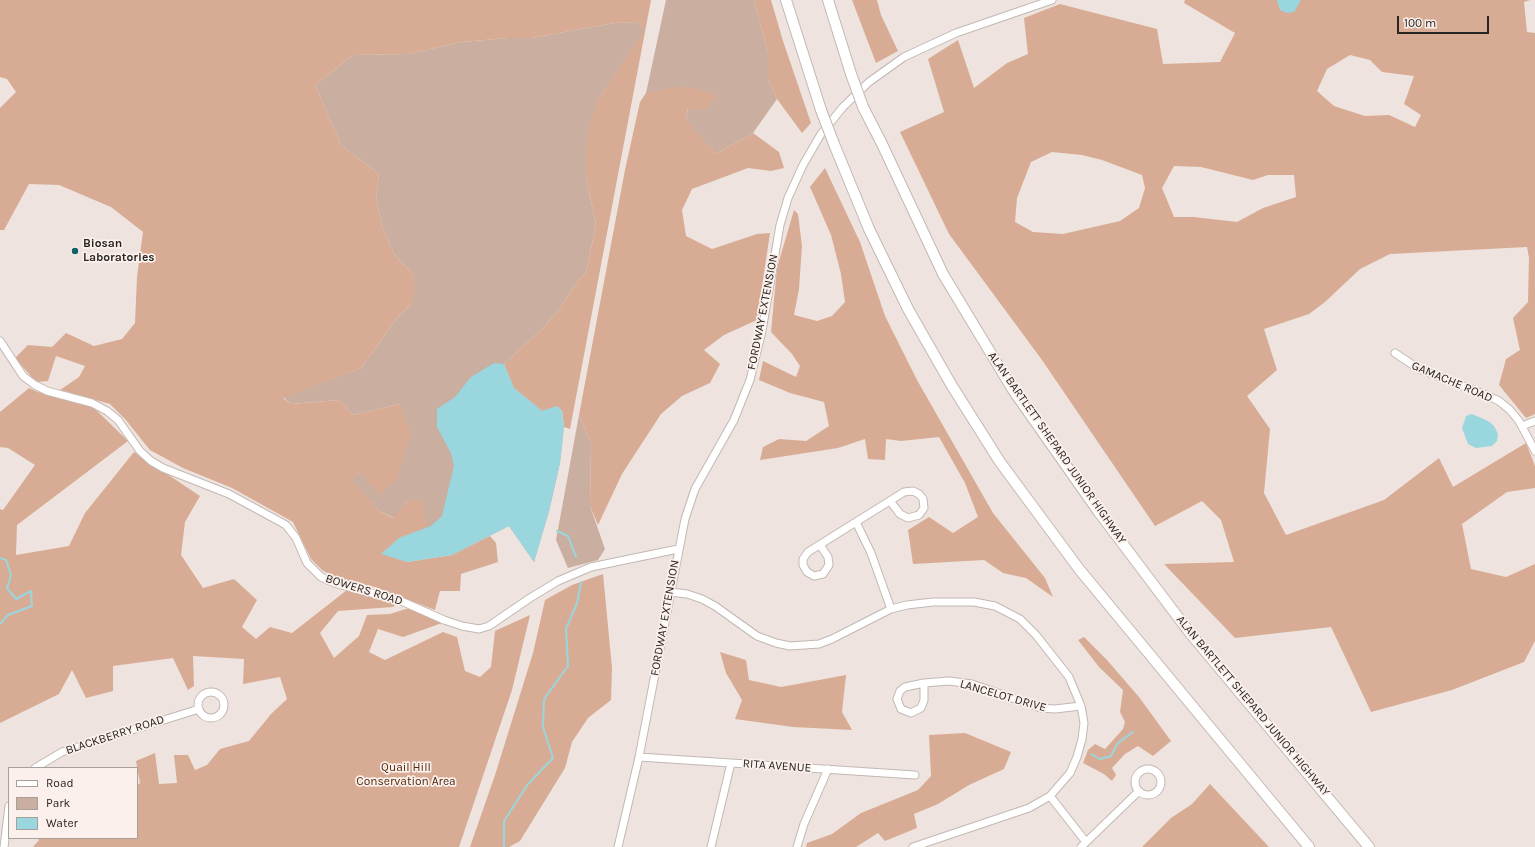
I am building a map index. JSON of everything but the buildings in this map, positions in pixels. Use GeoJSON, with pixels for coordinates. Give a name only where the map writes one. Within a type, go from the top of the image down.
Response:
{"type":"FeatureCollection","features":[{"type":"Feature","properties":{"kind":"highway"},"geometry":{"type":"LineString","coordinates":[[786,0],[821,110],[869,229],[908,309],[952,386],[1008,474],[1084,575],[1309,847]]}},
{"type":"Feature","properties":{"kind":"highway","name":"ALAN BARTLETT SHEPARD JUNIOR HIGHWAY"},"geometry":{"type":"LineString","coordinates":[[828,0],[863,107],[943,274],[1013,390],[1098,511],[1190,633],[1369,847]]}},
{"type":"Feature","properties":{"kind":"street","name":"FORDWAY EXTENSION"},"geometry":{"type":"LineString","coordinates":[[618,847],[639,757],[685,519],[695,489],[734,420],[750,380],[762,331],[776,246],[784,211],[803,165],[821,134],[843,106],[861,90],[904,57],[956,33],[1052,0]]}},
{"type":"Feature","properties":{"kind":"street","name":"BOWERS ROAD"},"geometry":{"type":"LineString","coordinates":[[0,341],[23,376],[35,386],[47,391],[92,403],[107,411],[118,420],[140,451],[151,461],[163,468],[228,494],[286,525],[296,538],[307,563],[321,577],[334,583],[401,601],[452,623],[468,628],[489,626],[552,584],[591,567],[678,549]]}},
{"type":"Feature","properties":{"kind":"street","name":"GAMACHE ROAD"},"geometry":{"type":"LineString","coordinates":[[1395,353],[1419,369],[1499,401],[1510,410],[1522,426],[1535,451]]}},
{"type":"Feature","properties":{"kind":"street"},"geometry":{"type":"LineString","coordinates":[[1522,426],[1535,420]]}},
{"type":"Feature","properties":{"kind":"street"},"geometry":{"type":"LineString","coordinates":[[820,545],[828,557],[829,565],[823,574],[814,576],[805,570],[802,562],[806,554],[820,545],[856,522],[904,492],[913,491],[923,499],[924,508],[919,515],[908,518],[900,514],[890,501]]}},
{"type":"Feature","properties":{"kind":"street"},"geometry":{"type":"LineString","coordinates":[[856,522],[871,553],[891,609]]}},
{"type":"Feature","properties":{"kind":"street"},"geometry":{"type":"LineString","coordinates":[[670,592],[687,594],[702,599],[715,606],[757,636],[790,646],[804,646],[832,639],[891,609],[917,604],[974,602],[995,606],[1012,614],[1036,635],[1063,667],[1082,706],[1083,730],[1078,757],[1070,773],[1050,796],[1022,811],[928,845],[913,847]]}},
{"type":"Feature","properties":{"kind":"street","name":"LANCELOT DRIVE"},"geometry":{"type":"LineString","coordinates":[[924,683],[924,700],[921,708],[911,713],[901,709],[897,702],[900,691],[907,686],[924,683],[949,681],[972,684],[1041,708],[1055,709],[1082,706]]}},
{"type":"Feature","properties":{"kind":"street","name":"BLACKBERRY ROAD"},"geometry":{"type":"LineString","coordinates":[[37,767],[62,752],[199,709]]}},
{"type":"Feature","properties":{"kind":"street","name":"RITA AVENUE"},"geometry":{"type":"LineString","coordinates":[[639,757],[915,775]]}},
{"type":"Feature","properties":{"kind":"street"},"geometry":{"type":"LineString","coordinates":[[711,847],[731,763]]}},
{"type":"Feature","properties":{"kind":"street"},"geometry":{"type":"LineString","coordinates":[[797,847],[804,824],[828,769]]}},
{"type":"Feature","properties":{"kind":"street"},"geometry":{"type":"LineString","coordinates":[[1050,796],[1083,844],[1139,791]]}},
{"type":"Feature","properties":{"kind":"street"},"geometry":{"type":"LineString","coordinates":[[4,847],[8,814]]}},
{"type":"Feature","properties":{"kind":"green space"},"geometry":{"type":"Polygon","coordinates":[[[0,0],[651,0],[570,429],[564,427],[562,411],[558,407],[542,410],[514,388],[504,364],[543,328],[559,310],[574,286],[586,272],[596,225],[586,176],[586,148],[590,124],[597,102],[643,32],[639,22],[614,23],[532,38],[508,38],[461,42],[409,54],[353,55],[315,85],[341,145],[379,174],[376,198],[382,226],[394,254],[414,276],[415,292],[410,305],[397,318],[361,368],[283,398],[291,404],[339,400],[353,415],[400,404],[411,433],[397,479],[379,495],[360,472],[352,480],[379,511],[393,518],[407,501],[421,500],[427,526],[399,538],[407,562],[452,555],[490,536],[496,543],[498,562],[461,574],[460,591],[440,591],[435,610],[375,587],[335,578],[322,570],[311,559],[293,522],[232,488],[183,468],[150,450],[125,419],[110,404],[60,390],[79,377],[85,366],[56,356],[48,381],[36,382],[15,358],[28,345],[52,347],[66,333],[94,346],[122,339],[135,323],[137,277],[143,232],[111,207],[59,185],[29,184],[4,230],[0,230],[0,108],[16,92],[7,79],[0,77],[0,0]]]}},
{"type":"Feature","properties":{"kind":"green space"},"geometry":{"type":"Polygon","coordinates":[[[666,0],[754,0],[768,53],[768,79],[777,99],[753,133],[716,154],[686,121],[688,108],[646,93],[666,0]]]}},
{"type":"Feature","properties":{"kind":"green space"},"geometry":{"type":"Polygon","coordinates":[[[754,0],[771,0],[783,41],[811,123],[802,133],[777,99],[768,79],[768,53],[754,0]]]}},
{"type":"Feature","properties":{"kind":"green space"},"geometry":{"type":"Polygon","coordinates":[[[852,0],[877,0],[881,15],[898,51],[876,63],[852,0]]]}},
{"type":"Feature","properties":{"kind":"green space"},"geometry":{"type":"Polygon","coordinates":[[[1185,0],[1530,0],[1524,2],[1527,32],[1535,33],[1535,414],[1526,418],[1499,385],[1506,359],[1520,350],[1513,318],[1528,302],[1529,258],[1527,247],[1390,254],[1360,269],[1325,302],[1309,314],[1264,329],[1277,370],[1247,396],[1270,429],[1264,493],[1286,535],[1384,500],[1439,458],[1453,487],[1526,443],[1535,466],[1535,488],[1507,492],[1462,524],[1471,569],[1506,577],[1535,564],[1535,641],[1524,662],[1452,690],[1371,712],[1331,627],[1235,638],[1164,564],[1234,562],[1221,520],[1202,501],[1155,526],[1042,360],[949,234],[900,132],[944,112],[928,59],[958,40],[974,88],[1007,63],[1028,54],[1024,18],[1060,4],[1157,29],[1163,64],[1220,62],[1235,33],[1184,3],[1185,0]],[[1350,55],[1327,69],[1317,91],[1334,106],[1365,116],[1389,115],[1415,127],[1421,115],[1404,104],[1414,76],[1382,72],[1370,60],[1350,55]],[[1052,152],[1031,162],[1017,198],[1015,222],[1033,232],[1063,234],[1120,221],[1139,208],[1145,188],[1142,175],[1102,160],[1082,155],[1052,152]],[[1174,166],[1162,188],[1174,217],[1194,217],[1237,222],[1263,208],[1296,197],[1294,175],[1268,175],[1253,180],[1201,167],[1174,166]]]}},
{"type":"Feature","properties":{"kind":"green space"},"geometry":{"type":"Polygon","coordinates":[[[639,22],[644,32],[597,102],[586,176],[596,225],[586,272],[574,286],[559,310],[543,328],[504,364],[514,388],[542,410],[557,406],[564,427],[560,463],[549,511],[534,562],[509,526],[452,555],[399,538],[426,526],[407,501],[394,518],[379,511],[351,480],[360,472],[400,404],[353,415],[339,400],[291,404],[283,397],[361,368],[397,318],[410,305],[414,276],[394,254],[382,226],[376,198],[379,174],[341,145],[315,85],[353,55],[409,54],[461,42],[508,38],[532,38],[614,23],[639,22]]]}},
{"type":"Feature","properties":{"kind":"green space"},"geometry":{"type":"Polygon","coordinates":[[[678,87],[696,88],[717,95],[705,110],[688,108],[686,120],[716,154],[753,133],[779,152],[784,168],[771,171],[748,168],[692,189],[682,210],[686,236],[712,249],[757,234],[770,233],[757,320],[724,335],[704,350],[720,364],[710,383],[682,396],[661,414],[622,474],[598,525],[590,506],[591,443],[579,415],[625,170],[640,102],[646,93],[678,87]]]}},
{"type":"Feature","properties":{"kind":"green space"},"geometry":{"type":"Polygon","coordinates":[[[825,168],[860,242],[885,316],[917,380],[993,513],[1045,578],[1053,597],[1026,578],[1003,573],[984,560],[913,564],[908,530],[929,517],[953,533],[978,517],[965,483],[939,437],[901,441],[886,439],[885,460],[868,459],[865,439],[838,448],[760,460],[763,447],[779,439],[806,441],[829,426],[824,402],[790,393],[759,380],[763,361],[796,377],[800,366],[792,354],[771,332],[777,268],[794,210],[798,214],[802,246],[799,289],[794,315],[817,321],[832,316],[845,302],[841,274],[831,235],[810,187],[825,168]]]}},
{"type":"Feature","properties":{"kind":"green space","name":"Quail Hill Conservation Area"},"geometry":{"type":"Polygon","coordinates":[[[29,388],[38,392],[92,406],[128,441],[17,525],[16,555],[69,546],[85,513],[134,452],[200,496],[185,522],[181,555],[203,588],[234,579],[257,600],[242,627],[256,639],[270,627],[292,633],[347,590],[396,604],[393,607],[338,611],[320,633],[334,658],[359,636],[367,615],[390,614],[409,608],[442,623],[403,637],[378,629],[369,652],[385,660],[443,632],[457,637],[465,671],[480,677],[491,667],[495,631],[530,615],[512,690],[459,847],[33,847],[39,840],[38,839],[138,839],[138,784],[140,783],[136,761],[155,753],[159,784],[177,783],[174,755],[188,755],[195,770],[207,765],[220,749],[249,741],[271,714],[287,699],[280,677],[243,684],[244,659],[193,656],[194,686],[188,690],[173,658],[113,666],[113,691],[86,698],[72,670],[59,694],[0,723],[0,509],[3,510],[35,465],[8,448],[0,447],[0,412],[29,388]]]}},
{"type":"Feature","properties":{"kind":"green space"},"geometry":{"type":"Polygon","coordinates":[[[579,415],[591,443],[590,506],[605,549],[598,560],[568,568],[556,540],[579,415]]]}},
{"type":"Feature","properties":{"kind":"green space"},"geometry":{"type":"Polygon","coordinates":[[[603,574],[612,668],[611,700],[588,718],[572,742],[565,768],[520,841],[509,847],[470,847],[495,775],[533,653],[545,600],[572,585],[603,574]]]}},
{"type":"Feature","properties":{"kind":"green space"},"geometry":{"type":"Polygon","coordinates":[[[1084,637],[1107,660],[1139,697],[1171,741],[1153,756],[1138,746],[1125,754],[1112,768],[1116,775],[1112,781],[1104,774],[1083,763],[1088,750],[1095,744],[1105,749],[1123,729],[1125,722],[1120,712],[1123,690],[1099,667],[1078,640],[1084,637]]]}},
{"type":"Feature","properties":{"kind":"green space"},"geometry":{"type":"Polygon","coordinates":[[[720,652],[746,660],[749,680],[781,687],[846,675],[842,712],[852,730],[793,727],[735,719],[742,700],[726,673],[720,652]]]}},
{"type":"Feature","properties":{"kind":"green space"},"geometry":{"type":"Polygon","coordinates":[[[965,733],[1011,752],[1004,769],[969,785],[938,804],[914,814],[917,828],[885,841],[878,833],[856,847],[806,847],[807,843],[832,834],[861,813],[918,790],[931,776],[929,735],[965,733]]]}},
{"type":"Feature","properties":{"kind":"green space"},"geometry":{"type":"Polygon","coordinates":[[[1210,784],[1269,847],[1142,847],[1171,818],[1192,804],[1210,784]]]}},
{"type":"Feature","properties":{"kind":"water"},"geometry":{"type":"Polygon","coordinates":[[[1277,0],[1300,0],[1300,2],[1294,12],[1287,13],[1280,10],[1277,0]]]}},
{"type":"Feature","properties":{"kind":"water"},"geometry":{"type":"Polygon","coordinates":[[[494,363],[504,364],[514,388],[542,411],[557,406],[562,411],[564,427],[560,463],[549,511],[534,562],[509,526],[452,555],[407,562],[381,554],[399,538],[431,526],[442,516],[454,466],[451,453],[437,427],[437,409],[455,397],[471,377],[494,363]]]}},
{"type":"Feature","properties":{"kind":"water"},"geometry":{"type":"Polygon","coordinates":[[[1472,414],[1488,421],[1494,426],[1498,434],[1497,441],[1492,446],[1476,448],[1468,444],[1462,428],[1466,416],[1472,414]]]}},
{"type":"Feature","properties":{"kind":"waterway"},"geometry":{"type":"LineString","coordinates":[[557,531],[568,536],[576,557]]}},
{"type":"Feature","properties":{"kind":"waterway"},"geometry":{"type":"LineString","coordinates":[[0,558],[6,560],[11,575],[7,588],[16,599],[31,591],[32,606],[8,615],[0,624]]}},
{"type":"Feature","properties":{"kind":"waterway"},"geometry":{"type":"LineString","coordinates":[[504,847],[504,821],[528,784],[553,758],[543,727],[544,699],[568,666],[566,629],[577,603],[581,582]]}},
{"type":"Feature","properties":{"kind":"waterway"},"geometry":{"type":"LineString","coordinates":[[1091,754],[1100,759],[1111,756],[1118,743],[1133,732]]}},
{"type":"Feature","properties":{"kind":"place","name":"Biosan Laboratories"},"geometry":{"type":"Point","coordinates":[75,251]}}]}
